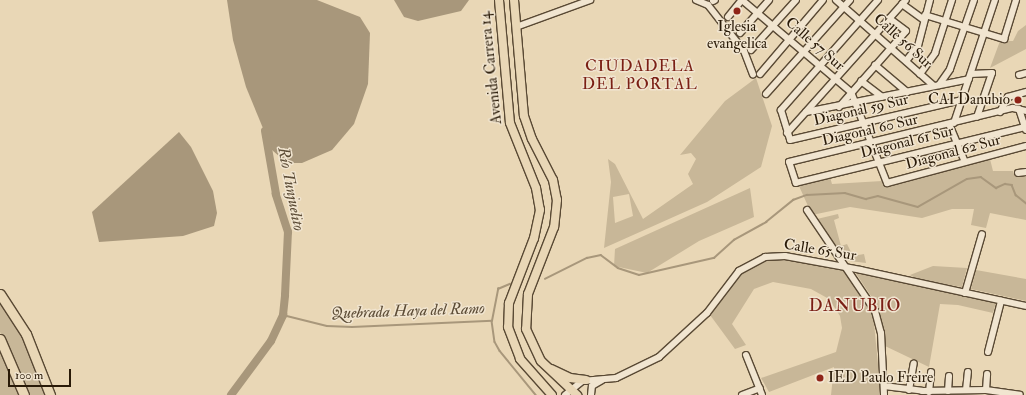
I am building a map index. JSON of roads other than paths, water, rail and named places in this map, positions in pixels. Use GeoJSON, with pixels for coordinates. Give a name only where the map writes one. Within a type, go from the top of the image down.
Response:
{"type":"FeatureCollection","features":[{"type":"Feature","properties":{"kind":"highway"},"geometry":{"type":"LineString","coordinates":[[0,294],[30,341],[50,395]]}},
{"type":"Feature","properties":{"kind":"highway"},"geometry":{"type":"LineString","coordinates":[[0,339],[24,395]]}},
{"type":"Feature","properties":{"kind":"main road","name":"Avenida Carrera 14"},"geometry":{"type":"LineString","coordinates":[[498,0],[510,123],[536,188],[540,210],[537,229],[509,303],[508,327],[520,359],[552,395]]}},
{"type":"Feature","properties":{"kind":"main road","name":"Avenida Carrera 14"},"geometry":{"type":"LineString","coordinates":[[514,0],[526,123],[553,180],[557,200],[554,227],[528,294],[524,314],[528,338],[546,366],[567,392],[577,395]]}},
{"type":"Feature","properties":{"kind":"main road"},"geometry":{"type":"LineString","coordinates":[[546,366],[567,377],[586,380]]}},
{"type":"Feature","properties":{"kind":"street"},"geometry":{"type":"LineString","coordinates":[[516,27],[590,0]]}},
{"type":"Feature","properties":{"kind":"street"},"geometry":{"type":"LineString","coordinates":[[696,0],[708,5],[719,18],[744,51],[756,74],[823,0]]}},
{"type":"Feature","properties":{"kind":"street"},"geometry":{"type":"LineString","coordinates":[[728,17],[742,0]]}},
{"type":"Feature","properties":{"kind":"street","name":"Calle 57 Sur"},"geometry":{"type":"LineString","coordinates":[[742,0],[851,92]]}},
{"type":"Feature","properties":{"kind":"street"},"geometry":{"type":"LineString","coordinates":[[740,33],[769,0]]}},
{"type":"Feature","properties":{"kind":"street"},"geometry":{"type":"LineString","coordinates":[[751,50],[796,0]]}},
{"type":"Feature","properties":{"kind":"street","name":"Calle 56 Sur"},"geometry":{"type":"LineString","coordinates":[[836,0],[920,74],[937,86]]}},
{"type":"Feature","properties":{"kind":"street"},"geometry":{"type":"LineString","coordinates":[[766,94],[850,0]]}},
{"type":"Feature","properties":{"kind":"street"},"geometry":{"type":"LineString","coordinates":[[789,136],[780,113],[878,0]]}},
{"type":"Feature","properties":{"kind":"street"},"geometry":{"type":"LineString","coordinates":[[906,61],[918,46],[924,17],[930,0]]}},
{"type":"Feature","properties":{"kind":"street"},"geometry":{"type":"LineString","coordinates":[[920,74],[935,54],[952,0]]}},
{"type":"Feature","properties":{"kind":"street"},"geometry":{"type":"LineString","coordinates":[[937,86],[950,69],[974,0]]}},
{"type":"Feature","properties":{"kind":"street"},"geometry":{"type":"LineString","coordinates":[[964,162],[952,123],[962,100],[995,0]]}},
{"type":"Feature","properties":{"kind":"street"},"geometry":{"type":"LineString","coordinates":[[789,136],[806,112],[904,2],[924,17],[945,21],[1004,39],[1016,0]]}},
{"type":"Feature","properties":{"kind":"street"},"geometry":{"type":"LineString","coordinates":[[839,107],[906,31],[889,18]]}},
{"type":"Feature","properties":{"kind":"street"},"geometry":{"type":"LineString","coordinates":[[875,65],[907,92]]}},
{"type":"Feature","properties":{"kind":"street"},"geometry":{"type":"LineString","coordinates":[[806,112],[839,107],[937,86],[970,76],[992,73],[977,117]]}},
{"type":"Feature","properties":{"kind":"street"},"geometry":{"type":"LineString","coordinates":[[1019,75],[1026,73]]}},
{"type":"Feature","properties":{"kind":"street"},"geometry":{"type":"LineString","coordinates":[[862,81],[882,97]]}},
{"type":"Feature","properties":{"kind":"street"},"geometry":{"type":"LineString","coordinates":[[851,92],[869,143],[878,162]]}},
{"type":"Feature","properties":{"kind":"street"},"geometry":{"type":"LineString","coordinates":[[1000,112],[1008,97],[1026,92]]}},
{"type":"Feature","properties":{"kind":"street","name":"Diagonal 59 Sur"},"geometry":{"type":"LineString","coordinates":[[789,136],[863,123],[962,100]]}},
{"type":"Feature","properties":{"kind":"street"},"geometry":{"type":"LineString","coordinates":[[1019,109],[1026,128]]}},
{"type":"Feature","properties":{"kind":"street","name":"Diagonal 60 Sur"},"geometry":{"type":"LineString","coordinates":[[796,183],[789,162],[1000,112],[1019,109],[1026,111]]}},
{"type":"Feature","properties":{"kind":"street","name":"Diagonal 61 Sur"},"geometry":{"type":"LineString","coordinates":[[796,183],[957,143],[1026,128]]}},
{"type":"Feature","properties":{"kind":"street","name":"Diagonal 62 Sur"},"geometry":{"type":"LineString","coordinates":[[878,162],[887,182],[1026,146]]}},
{"type":"Feature","properties":{"kind":"street"},"geometry":{"type":"LineString","coordinates":[[1018,172],[1026,172]]}},
{"type":"Feature","properties":{"kind":"street"},"geometry":{"type":"LineString","coordinates":[[807,210],[845,267],[869,298],[877,316],[884,395]]}},
{"type":"Feature","properties":{"kind":"street"},"geometry":{"type":"LineString","coordinates":[[965,293],[982,234]]}},
{"type":"Feature","properties":{"kind":"street","name":"Calle 65 Sur"},"geometry":{"type":"LineString","coordinates":[[567,392],[586,380],[605,379],[628,373],[664,354],[707,313],[739,271],[751,262],[778,256],[845,267],[1026,306]]}},
{"type":"Feature","properties":{"kind":"street"},"geometry":{"type":"LineString","coordinates":[[988,352],[1001,301]]}},
{"type":"Feature","properties":{"kind":"street"},"geometry":{"type":"LineString","coordinates":[[746,355],[762,395]]}},
{"type":"Feature","properties":{"kind":"street"},"geometry":{"type":"LineString","coordinates":[[909,390],[914,363]]}},
{"type":"Feature","properties":{"kind":"street"},"geometry":{"type":"LineString","coordinates":[[929,392],[931,372]]}},
{"type":"Feature","properties":{"kind":"street"},"geometry":{"type":"LineString","coordinates":[[966,390],[968,372]]}},
{"type":"Feature","properties":{"kind":"street"},"geometry":{"type":"LineString","coordinates":[[986,390],[988,374]]}},
{"type":"Feature","properties":{"kind":"street"},"geometry":{"type":"LineString","coordinates":[[948,391],[949,376]]}},
{"type":"Feature","properties":{"kind":"street","name":"Calle 65 Sur"},"geometry":{"type":"LineString","coordinates":[[591,395],[592,386],[605,379]]}},
{"type":"Feature","properties":{"kind":"street"},"geometry":{"type":"LineString","coordinates":[[884,386],[929,392],[986,390],[1020,395]]}},
{"type":"Feature","properties":{"kind":"street"},"geometry":{"type":"LineString","coordinates":[[742,395],[760,388]]}},
{"type":"Feature","properties":{"kind":"waterway","name":"Río Tunjuelito"},"geometry":{"type":"LineString","coordinates":[[231,395],[271,341],[283,315],[288,232],[276,194],[265,131]]}},
{"type":"Feature","properties":{"kind":"waterway","name":"Quebrada Haya del Ramo"},"geometry":{"type":"LineString","coordinates":[[545,279],[587,258],[601,255],[618,268],[639,275],[714,258],[734,240],[766,222],[793,200],[807,195],[845,193],[866,199],[878,196],[918,207],[967,179],[981,177],[996,188],[1005,184],[1012,185],[1016,195],[1026,203]]}},
{"type":"Feature","properties":{"kind":"waterway","name":"Quebrada Haya del Ramo"},"geometry":{"type":"LineString","coordinates":[[283,315],[327,326],[352,327],[492,321],[498,289],[510,284]]}},
{"type":"Feature","properties":{"kind":"waterway"},"geometry":{"type":"LineString","coordinates":[[492,321],[495,342],[500,351],[536,395]]}},
{"type":"Feature","properties":{"kind":"place","name":"Iglesia evangelica"},"geometry":{"type":"Point","coordinates":[737,11]}},
{"type":"Feature","properties":{"kind":"place","name":"CAI Danubio"},"geometry":{"type":"Point","coordinates":[1018,100]}},
{"type":"Feature","properties":{"kind":"place","name":"IED Paulo Freire"},"geometry":{"type":"Point","coordinates":[820,378]}},
{"type":"Feature","properties":{"kind":"district","name":"CIUDADELA DEL PORTAL"},"geometry":{"type":"Point","coordinates":[640,75]}},
{"type":"Feature","properties":{"kind":"district","name":"DANUBIO"},"geometry":{"type":"Point","coordinates":[855,306]}}]}
